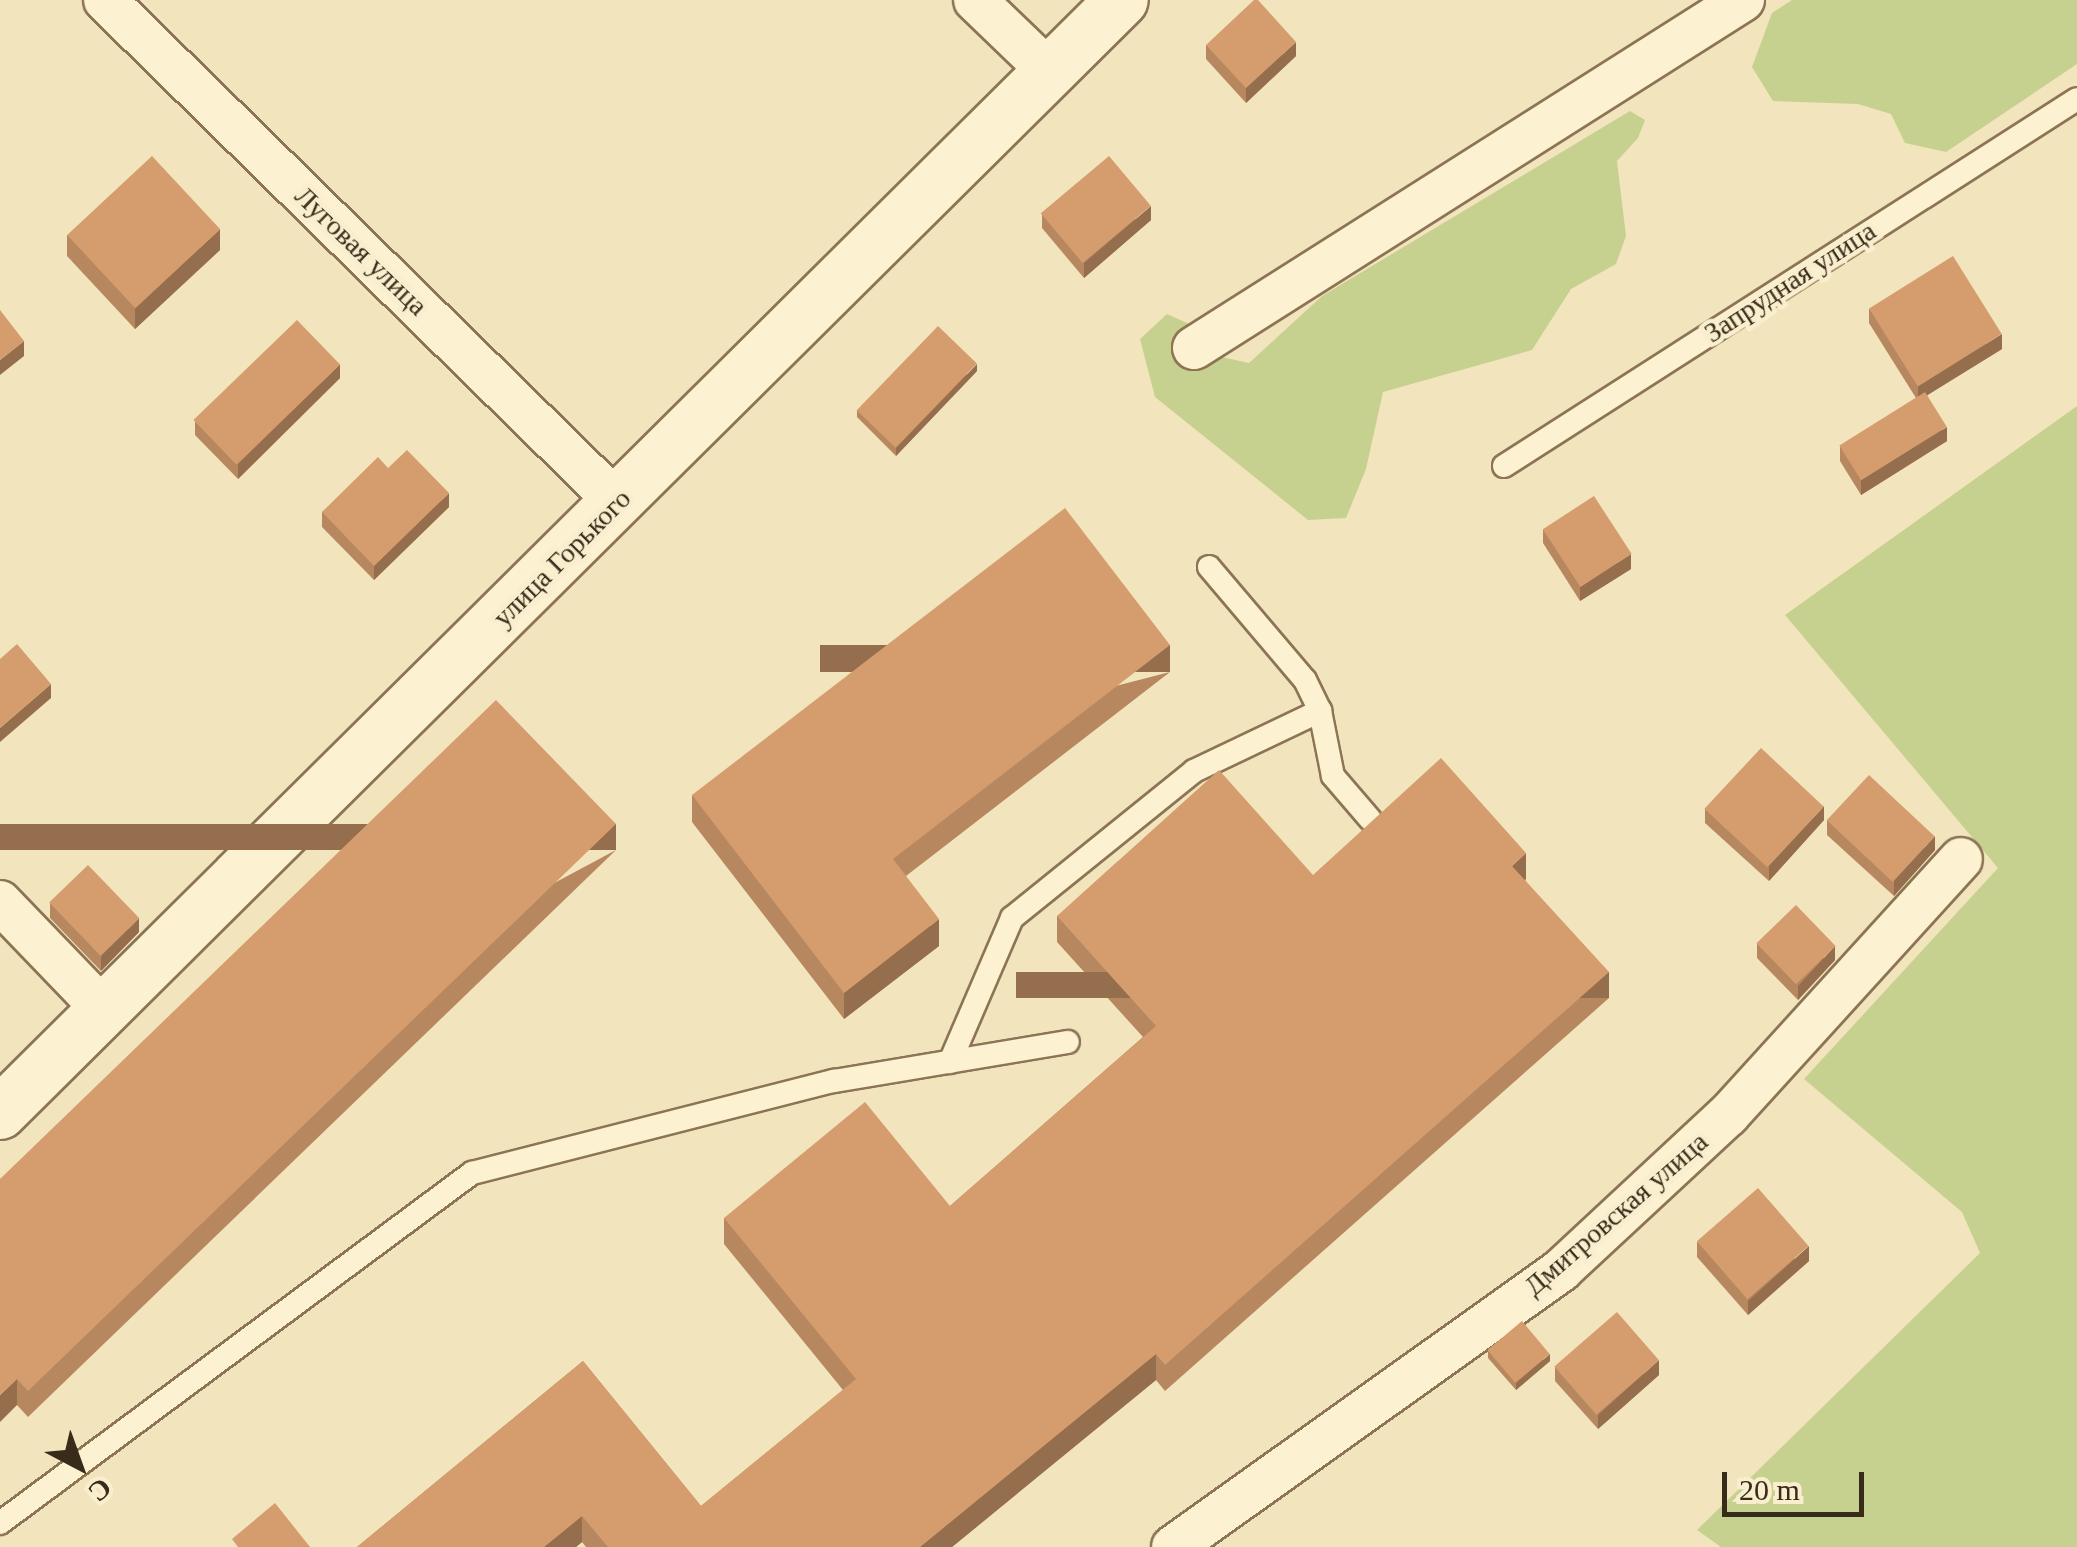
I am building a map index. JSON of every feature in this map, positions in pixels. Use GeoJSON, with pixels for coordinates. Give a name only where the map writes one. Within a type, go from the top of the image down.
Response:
{"type":"FeatureCollection","features":[{"type":"Feature","properties":{"kind":"street","name":"Луговая улица"},"geometry":{"type":"LineString","coordinates":[[105,0],[618,503]]}},
{"type":"Feature","properties":{"kind":"street"},"geometry":{"type":"LineString","coordinates":[[975,0],[1052,74]]}},
{"type":"Feature","properties":{"kind":"street","name":"улица Горького"},"geometry":{"type":"LineString","coordinates":[[0,1113],[1052,74],[1122,0]]}},
{"type":"Feature","properties":{"kind":"street"},"geometry":{"type":"LineString","coordinates":[[1194,348],[1742,0]]}},
{"type":"Feature","properties":{"kind":"street","name":"Дмитровская улица"},"geometry":{"type":"LineString","coordinates":[[1172,1547],[1561,1270],[1728,1114],[1962,859]]}},
{"type":"Feature","properties":{"kind":"street"},"geometry":{"type":"LineString","coordinates":[[0,902],[104,1010]]}},
{"type":"Feature","properties":{"kind":"lane","name":"Запрудная улица"},"geometry":{"type":"LineString","coordinates":[[1504,466],[2077,99]]}},
{"type":"Feature","properties":{"kind":"lane"},"geometry":{"type":"LineString","coordinates":[[1209,568],[1305,680],[1320,711],[1333,776],[1370,818]]}},
{"type":"Feature","properties":{"kind":"lane"},"geometry":{"type":"LineString","coordinates":[[950,1062],[1012,918],[1194,771],[1320,711]]}},
{"type":"Feature","properties":{"kind":"lane"},"geometry":{"type":"LineString","coordinates":[[0,1523],[472,1173],[834,1081],[1068,1042]]}},
{"type":"Feature","properties":{"kind":"green space"},"geometry":{"type":"Polygon","coordinates":[[[1792,0],[2077,0],[2077,64],[1946,152],[1905,143],[1891,114],[1858,104],[1773,101],[1752,67],[1772,13],[1792,0]]]}},
{"type":"Feature","properties":{"kind":"green space"},"geometry":{"type":"Polygon","coordinates":[[[1630,111],[1645,120],[1638,138],[1617,161],[1626,236],[1616,264],[1571,289],[1532,350],[1383,392],[1366,469],[1346,518],[1308,520],[1155,397],[1140,339],[1167,314],[1198,328],[1217,356],[1249,363],[1322,296],[1630,111]]]}},
{"type":"Feature","properties":{"kind":"green space"},"geometry":{"type":"Polygon","coordinates":[[[2077,406],[2077,1547],[1721,1547],[1697,1530],[1980,1253],[1962,1212],[1804,1079],[1998,868],[1785,615],[2077,406]]]}},
{"type":"Feature","properties":{"kind":"building"},"geometry":{"type":"Polygon","coordinates":[[[1254,0],[1296,42],[1246,88],[1206,45],[1254,0]]]}},
{"type":"Feature","properties":{"kind":"building"},"geometry":{"type":"Polygon","coordinates":[[[152,156],[220,229],[135,308],[67,235],[152,156]]]}},
{"type":"Feature","properties":{"kind":"building"},"geometry":{"type":"Polygon","coordinates":[[[1109,156],[1151,206],[1083,263],[1041,213],[1109,156]]]}},
{"type":"Feature","properties":{"kind":"building"},"geometry":{"type":"Polygon","coordinates":[[[1953,256],[2002,334],[1918,386],[1869,308],[1953,256]]]}},
{"type":"Feature","properties":{"kind":"building"},"geometry":{"type":"Polygon","coordinates":[[[0,310],[24,341],[0,360],[0,310]]]}},
{"type":"Feature","properties":{"kind":"building"},"geometry":{"type":"Polygon","coordinates":[[[297,320],[340,365],[236,465],[193,420],[297,320]]]}},
{"type":"Feature","properties":{"kind":"building"},"geometry":{"type":"Polygon","coordinates":[[[938,326],[977,364],[896,448],[857,410],[938,326]]]}},
{"type":"Feature","properties":{"kind":"building"},"geometry":{"type":"Polygon","coordinates":[[[1925,392],[1947,427],[1861,480],[1839,446],[1925,392]]]}},
{"type":"Feature","properties":{"kind":"building"},"geometry":{"type":"Polygon","coordinates":[[[407,450],[449,493],[374,566],[322,512],[378,457],[388,468],[407,450]]]}},
{"type":"Feature","properties":{"kind":"building"},"geometry":{"type":"Polygon","coordinates":[[[1594,496],[1632,554],[1580,587],[1543,529],[1594,496]]]}},
{"type":"Feature","properties":{"kind":"building"},"geometry":{"type":"Polygon","coordinates":[[[1065,508],[1170,645],[893,859],[939,919],[844,993],[692,795],[1065,508]]]}},
{"type":"Feature","properties":{"kind":"building"},"geometry":{"type":"Polygon","coordinates":[[[17,644],[51,684],[0,728],[0,659],[17,644]]]}},
{"type":"Feature","properties":{"kind":"building"},"geometry":{"type":"Polygon","coordinates":[[[496,700],[616,824],[28,1391],[17,1379],[0,1395],[0,1179],[496,700]]]}},
{"type":"Feature","properties":{"kind":"building"},"geometry":{"type":"Polygon","coordinates":[[[1761,748],[1824,807],[1767,867],[1704,809],[1761,748]]]}},
{"type":"Feature","properties":{"kind":"building"},"geometry":{"type":"Polygon","coordinates":[[[1441,758],[1526,853],[1512,866],[1609,972],[1165,1365],[1156,1354],[920,1547],[608,1547],[582,1516],[544,1547],[357,1547],[583,1361],[701,1506],[856,1379],[724,1218],[865,1102],[950,1206],[1156,1026],[1057,916],[1219,770],[1313,875],[1441,758]]]}},
{"type":"Feature","properties":{"kind":"building"},"geometry":{"type":"Polygon","coordinates":[[[1869,775],[1935,836],[1893,882],[1827,820],[1869,775]]]}},
{"type":"Feature","properties":{"kind":"building"},"geometry":{"type":"Polygon","coordinates":[[[88,865],[139,918],[101,956],[49,903],[88,865]]]}},
{"type":"Feature","properties":{"kind":"building"},"geometry":{"type":"Polygon","coordinates":[[[1796,905],[1836,946],[1796,984],[1756,943],[1796,905]]]}},
{"type":"Feature","properties":{"kind":"building"},"geometry":{"type":"Polygon","coordinates":[[[1758,1188],[1809,1246],[1747,1299],[1697,1241],[1758,1188]]]}},
{"type":"Feature","properties":{"kind":"building"},"geometry":{"type":"Polygon","coordinates":[[[1617,1312],[1659,1360],[1596,1415],[1554,1366],[1617,1312]]]}},
{"type":"Feature","properties":{"kind":"building"},"geometry":{"type":"Polygon","coordinates":[[[1522,1321],[1550,1354],[1515,1383],[1488,1350],[1522,1321]]]}},
{"type":"Feature","properties":{"kind":"building"},"geometry":{"type":"Polygon","coordinates":[[[275,1503],[310,1547],[238,1547],[232,1539],[275,1503]]]}}]}
